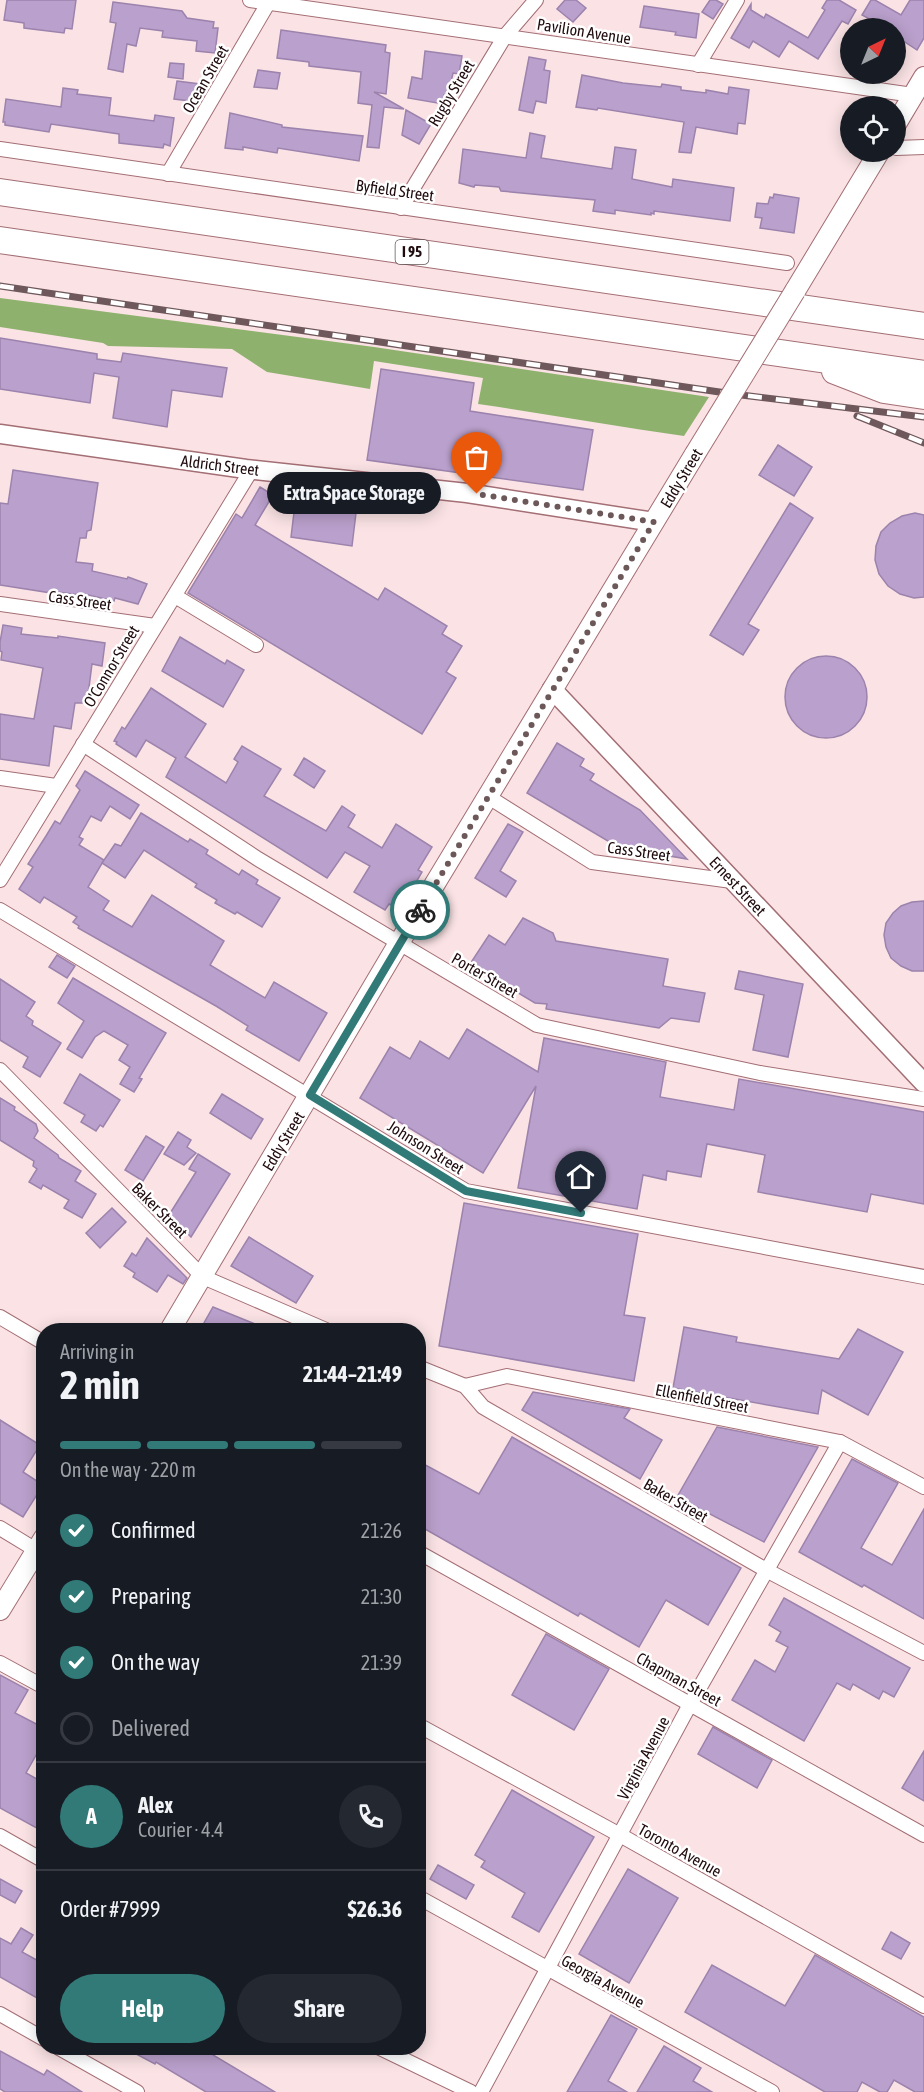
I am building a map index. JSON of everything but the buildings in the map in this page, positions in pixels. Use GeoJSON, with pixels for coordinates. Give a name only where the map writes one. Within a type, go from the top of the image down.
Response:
{"type":"FeatureCollection","features":[{"type":"Feature","properties":{"kind":"highway","name":"I 95"},"geometry":{"type":"LineString","coordinates":[[0,192],[924,326]]}},
{"type":"Feature","properties":{"kind":"highway"},"geometry":{"type":"LineString","coordinates":[[0,240],[924,374]]}},
{"type":"Feature","properties":{"kind":"highway"},"geometry":{"type":"LineString","coordinates":[[824,312],[924,311]]}},
{"type":"Feature","properties":{"kind":"highway"},"geometry":{"type":"LineString","coordinates":[[793,355],[884,390],[924,396]]}},
{"type":"Feature","properties":{"kind":"main road"},"geometry":{"type":"LineString","coordinates":[[906,107],[924,76]]}},
{"type":"Feature","properties":{"kind":"main road","name":"Eddy Street"},"geometry":{"type":"LineString","coordinates":[[174,1323],[552,689],[873,162]]}},
{"type":"Feature","properties":{"kind":"main road"},"geometry":{"type":"LineString","coordinates":[[0,1610],[36,1551]]}},
{"type":"Feature","properties":{"kind":"street","name":"Pavilion Avenue"},"geometry":{"type":"LineString","coordinates":[[250,0],[913,95]]}},
{"type":"Feature","properties":{"kind":"street","name":"Rugby Street"},"geometry":{"type":"LineString","coordinates":[[401,208],[505,36],[536,0]]}},
{"type":"Feature","properties":{"kind":"street"},"geometry":{"type":"LineString","coordinates":[[698,65],[737,0]]}},
{"type":"Feature","properties":{"kind":"street","name":"Ocean Street"},"geometry":{"type":"LineString","coordinates":[[168,174],[269,1]]}},
{"type":"Feature","properties":{"kind":"street"},"geometry":{"type":"LineString","coordinates":[[906,148],[924,147]]}},
{"type":"Feature","properties":{"kind":"street","name":"Byfield Street"},"geometry":{"type":"LineString","coordinates":[[0,149],[787,262]]}},
{"type":"Feature","properties":{"kind":"street","name":"Aldrich Street"},"geometry":{"type":"LineString","coordinates":[[0,434],[252,469],[467,493],[654,522]]}},
{"type":"Feature","properties":{"kind":"street","name":"O'Connor Street"},"geometry":{"type":"LineString","coordinates":[[0,880],[252,469]]}},
{"type":"Feature","properties":{"kind":"street"},"geometry":{"type":"LineString","coordinates":[[175,596],[256,645]]}},
{"type":"Feature","properties":{"kind":"street","name":"Cass Street"},"geometry":{"type":"LineString","coordinates":[[0,604],[155,627]]}},
{"type":"Feature","properties":{"kind":"street","name":"Ernest Street"},"geometry":{"type":"LineString","coordinates":[[552,689],[924,1083]]}},
{"type":"Feature","properties":{"kind":"street","name":"Porter Street"},"geometry":{"type":"LineString","coordinates":[[83,744],[258,859],[537,1025],[760,1072],[924,1099]]}},
{"type":"Feature","properties":{"kind":"street"},"geometry":{"type":"LineString","coordinates":[[0,778],[56,786]]}},
{"type":"Feature","properties":{"kind":"street","name":"Cass Street"},"geometry":{"type":"LineString","coordinates":[[488,796],[592,861],[732,881]]}},
{"type":"Feature","properties":{"kind":"street","name":"Johnson Street"},"geometry":{"type":"LineString","coordinates":[[0,910],[466,1191],[924,1277]]}},
{"type":"Feature","properties":{"kind":"street","name":"Baker Street"},"geometry":{"type":"LineString","coordinates":[[0,1070],[203,1276],[310,1323]]}},
{"type":"Feature","properties":{"kind":"street"},"geometry":{"type":"LineString","coordinates":[[0,1317],[36,1338]]}},
{"type":"Feature","properties":{"kind":"street","name":"Baker Street"},"geometry":{"type":"LineString","coordinates":[[426,1370],[465,1386],[483,1407],[766,1570],[924,1653]]}},
{"type":"Feature","properties":{"kind":"street","name":"Ellenfield Street"},"geometry":{"type":"LineString","coordinates":[[465,1386],[507,1376],[840,1442],[924,1486]]}},
{"type":"Feature","properties":{"kind":"street","name":"Virginia Avenue"},"geometry":{"type":"LineString","coordinates":[[481,2092],[691,1704],[840,1442]]}},
{"type":"Feature","properties":{"kind":"street"},"geometry":{"type":"LineString","coordinates":[[0,1528],[36,1542]]}},
{"type":"Feature","properties":{"kind":"street","name":"Chapman Street"},"geometry":{"type":"LineString","coordinates":[[426,1556],[924,1835]]}},
{"type":"Feature","properties":{"kind":"street"},"geometry":{"type":"LineString","coordinates":[[0,1663],[36,1683]]}},
{"type":"Feature","properties":{"kind":"street","name":"Toronto Avenue"},"geometry":{"type":"LineString","coordinates":[[426,1729],[620,1835],[924,2006]]}},
{"type":"Feature","properties":{"kind":"street"},"geometry":{"type":"LineString","coordinates":[[0,1836],[36,1856]]}},
{"type":"Feature","properties":{"kind":"street","name":"Georgia Avenue"},"geometry":{"type":"LineString","coordinates":[[426,1901],[772,2092]]}},
{"type":"Feature","properties":{"kind":"street"},"geometry":{"type":"LineString","coordinates":[[0,2014],[36,2034]]}},
{"type":"Feature","properties":{"kind":"street"},"geometry":{"type":"LineString","coordinates":[[71,2055],[137,2092]]}},
{"type":"Feature","properties":{"kind":"street"},"geometry":{"type":"LineString","coordinates":[[394,2055],[471,2092]]}},
{"type":"Feature","properties":{"kind":"green space"},"geometry":{"type":"Polygon","coordinates":[[[0,298],[374,347],[709,397],[684,436],[478,404],[483,378],[374,361],[370,389],[267,372],[232,349],[108,346],[103,343],[0,327],[0,298]]]}},
{"type":"Feature","properties":{"kind":"railway"},"geometry":{"type":"LineString","coordinates":[[0,286],[733,394],[924,417]]}},
{"type":"Feature","properties":{"kind":"railway"},"geometry":{"type":"LineString","coordinates":[[857,416],[924,443]]}},
{"type":"Feature","properties":{"kind":"way so far"},"geometry":{"type":"LineString","coordinates":[[420,910],[654,522],[477,494]]}},
{"type":"Feature","properties":{"kind":"place","name":"Extra Space Storage"},"geometry":{"type":"Point","coordinates":[477,494]}},
{"type":"Feature","properties":{"kind":"route"},"geometry":{"type":"LineString","coordinates":[[420,910],[310,1095],[466,1191],[581,1213]]}}]}
